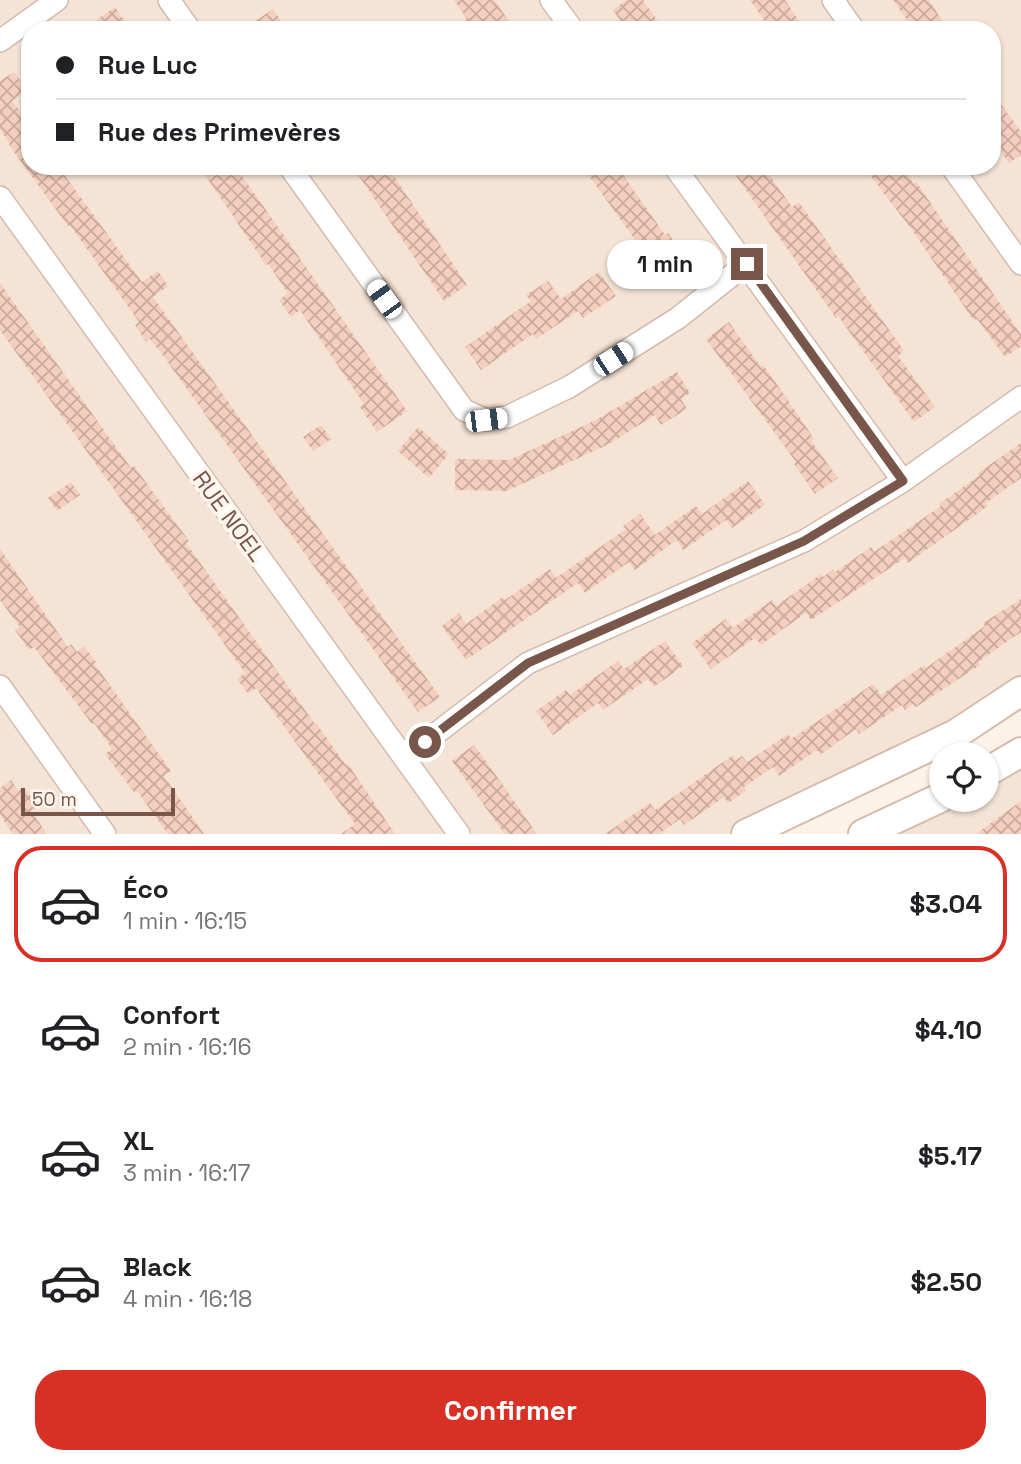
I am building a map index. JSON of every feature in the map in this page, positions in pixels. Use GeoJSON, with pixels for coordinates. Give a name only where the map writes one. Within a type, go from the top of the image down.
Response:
{"type":"FeatureCollection","features":[{"type":"Feature","properties":{"kind":"street"},"geometry":{"type":"LineString","coordinates":[[28,21],[57,0]]}},
{"type":"Feature","properties":{"kind":"street"},"geometry":{"type":"LineString","coordinates":[[169,0],[184,21]]}},
{"type":"Feature","properties":{"kind":"street"},"geometry":{"type":"LineString","coordinates":[[551,0],[566,21]]}},
{"type":"Feature","properties":{"kind":"street"},"geometry":{"type":"LineString","coordinates":[[833,0],[848,21]]}},
{"type":"Feature","properties":{"kind":"street"},"geometry":{"type":"LineString","coordinates":[[0,41],[21,26]]}},
{"type":"Feature","properties":{"kind":"street"},"geometry":{"type":"LineString","coordinates":[[295,175],[464,410],[486,420],[508,417],[569,387],[678,318],[747,264]]}},
{"type":"Feature","properties":{"kind":"street"},"geometry":{"type":"LineString","coordinates":[[681,175],[903,481]]}},
{"type":"Feature","properties":{"kind":"street"},"geometry":{"type":"LineString","coordinates":[[957,175],[1021,264]]}},
{"type":"Feature","properties":{"kind":"street","name":"RUE NOEL"},"geometry":{"type":"LineString","coordinates":[[0,197],[459,834]]}},
{"type":"Feature","properties":{"kind":"street"},"geometry":{"type":"LineString","coordinates":[[404,758],[528,663],[804,541],[903,481],[1021,397]]}},
{"type":"Feature","properties":{"kind":"street"},"geometry":{"type":"LineString","coordinates":[[0,686],[106,834]]}},
{"type":"Feature","properties":{"kind":"street"},"geometry":{"type":"LineString","coordinates":[[746,834],[956,734],[1021,691]]}},
{"type":"Feature","properties":{"kind":"street"},"geometry":{"type":"LineString","coordinates":[[999,765],[1021,752]]}},
{"type":"Feature","properties":{"kind":"street"},"geometry":{"type":"LineString","coordinates":[[863,834],[929,803]]}},
{"type":"Feature","properties":{"kind":"shaded area"},"geometry":{"type":"Polygon","coordinates":[[[0,0],[1021,0],[1021,691],[746,834],[0,834],[0,0]]]}},
{"type":"Feature","properties":{"kind":"shaded area"},"geometry":{"type":"Polygon","coordinates":[[[1021,752],[1021,834],[863,834],[929,806],[929,812],[999,812],[999,765],[1021,752]]]}},
{"type":"Feature","properties":{"kind":"building"},"geometry":{"type":"Polygon","coordinates":[[[454,0],[494,0],[509,21],[464,21],[467,19],[454,0]]]}},
{"type":"Feature","properties":{"kind":"building"},"geometry":{"type":"Polygon","coordinates":[[[626,0],[643,0],[658,21],[621,21],[613,10],[626,0]]]}},
{"type":"Feature","properties":{"kind":"building"},"geometry":{"type":"Polygon","coordinates":[[[750,0],[785,0],[799,21],[765,21],[750,0]]]}},
{"type":"Feature","properties":{"kind":"building"},"geometry":{"type":"Polygon","coordinates":[[[893,0],[929,0],[942,21],[908,21],[893,0]]]}},
{"type":"Feature","properties":{"kind":"building"},"geometry":{"type":"Polygon","coordinates":[[[115,7],[125,21],[95,21],[115,7]]]}},
{"type":"Feature","properties":{"kind":"building"},"geometry":{"type":"Polygon","coordinates":[[[273,9],[281,21],[255,21],[273,9]]]}},
{"type":"Feature","properties":{"kind":"building"},"geometry":{"type":"Polygon","coordinates":[[[14,72],[21,82],[21,94],[12,101],[21,113],[21,161],[0,129],[0,81],[14,72]]]}},
{"type":"Feature","properties":{"kind":"building"},"geometry":{"type":"Polygon","coordinates":[[[1001,104],[1021,132],[1021,155],[1009,163],[1001,152],[1001,104]]]}},
{"type":"Feature","properties":{"kind":"building"},"geometry":{"type":"Polygon","coordinates":[[[31,175],[65,175],[142,282],[158,271],[168,286],[153,297],[440,697],[418,712],[162,354],[150,339],[146,342],[135,325],[139,322],[70,225],[68,226],[31,175]]]}},
{"type":"Feature","properties":{"kind":"building"},"geometry":{"type":"Polygon","coordinates":[[[205,175],[241,175],[407,411],[377,432],[360,407],[364,404],[300,310],[291,317],[279,300],[288,293],[268,264],[266,265],[205,175]]]}},
{"type":"Feature","properties":{"kind":"building"},"geometry":{"type":"Polygon","coordinates":[[[358,175],[393,175],[467,285],[444,301],[358,175]]]}},
{"type":"Feature","properties":{"kind":"building"},"geometry":{"type":"Polygon","coordinates":[[[588,175],[623,175],[665,235],[668,233],[688,263],[664,280],[588,175]]]}},
{"type":"Feature","properties":{"kind":"building"},"geometry":{"type":"Polygon","coordinates":[[[735,175],[769,175],[792,207],[799,202],[904,351],[898,356],[935,407],[914,422],[838,316],[836,318],[735,175]]]}},
{"type":"Feature","properties":{"kind":"building"},"geometry":{"type":"Polygon","coordinates":[[[870,175],[908,175],[914,184],[916,182],[1021,334],[1021,346],[1005,357],[977,319],[974,321],[912,230],[870,175]]]}},
{"type":"Feature","properties":{"kind":"building"},"geometry":{"type":"Polygon","coordinates":[[[599,272],[616,296],[583,318],[578,311],[536,339],[533,334],[481,370],[465,347],[531,301],[526,295],[548,281],[561,299],[599,272]]]}},
{"type":"Feature","properties":{"kind":"building"},"geometry":{"type":"Polygon","coordinates":[[[0,283],[131,468],[134,466],[189,541],[186,543],[315,724],[346,765],[348,764],[395,834],[341,834],[355,824],[256,688],[248,694],[237,679],[245,673],[0,330],[0,283]]]}},
{"type":"Feature","properties":{"kind":"building"},"geometry":{"type":"Polygon","coordinates":[[[729,322],[786,397],[814,439],[811,441],[838,478],[815,494],[794,464],[796,462],[706,339],[729,322]]]}},
{"type":"Feature","properties":{"kind":"building"},"geometry":{"type":"Polygon","coordinates":[[[677,372],[690,393],[681,399],[687,409],[661,425],[655,415],[609,444],[507,491],[455,490],[455,459],[509,460],[594,421],[677,372]]]}},
{"type":"Feature","properties":{"kind":"building"},"geometry":{"type":"Polygon","coordinates":[[[321,425],[331,439],[313,451],[303,437],[321,425]]]}},
{"type":"Feature","properties":{"kind":"building"},"geometry":{"type":"Polygon","coordinates":[[[418,427],[449,454],[429,478],[398,451],[418,427]]]}},
{"type":"Feature","properties":{"kind":"building"},"geometry":{"type":"Polygon","coordinates":[[[1021,443],[1021,478],[986,503],[988,506],[908,563],[905,558],[811,620],[806,613],[761,645],[755,638],[711,669],[692,643],[726,619],[733,628],[772,600],[776,606],[821,574],[823,577],[833,569],[835,572],[871,547],[874,552],[941,506],[939,504],[980,475],[978,473],[1021,443]]]}},
{"type":"Feature","properties":{"kind":"building"},"geometry":{"type":"Polygon","coordinates":[[[748,481],[765,505],[732,528],[726,520],[683,550],[677,540],[635,570],[629,562],[585,593],[578,583],[466,660],[442,626],[459,613],[466,624],[503,597],[505,600],[550,569],[556,578],[626,529],[623,526],[640,514],[655,535],[696,506],[702,514],[748,481]]]}},
{"type":"Feature","properties":{"kind":"building"},"geometry":{"type":"Polygon","coordinates":[[[71,482],[80,495],[57,511],[48,498],[71,482]]]}},
{"type":"Feature","properties":{"kind":"building"},"geometry":{"type":"Polygon","coordinates":[[[0,549],[68,647],[71,644],[77,652],[84,646],[96,662],[94,663],[171,771],[164,776],[204,834],[168,834],[137,791],[134,792],[105,754],[112,749],[94,723],[92,724],[34,647],[29,650],[15,630],[20,627],[0,600],[0,549]]]}},
{"type":"Feature","properties":{"kind":"building"},"geometry":{"type":"Polygon","coordinates":[[[1021,599],[1021,632],[978,662],[980,665],[916,707],[913,704],[905,710],[902,705],[859,734],[856,729],[820,755],[817,750],[779,776],[773,767],[744,787],[746,791],[728,803],[724,797],[684,825],[680,819],[659,834],[605,834],[650,803],[655,810],[733,755],[736,760],[742,756],[747,762],[788,734],[791,739],[873,684],[881,695],[924,665],[926,668],[985,626],[983,623],[1021,599]]]}},
{"type":"Feature","properties":{"kind":"building"},"geometry":{"type":"Polygon","coordinates":[[[665,641],[683,666],[654,687],[648,679],[603,710],[598,703],[553,735],[536,711],[566,690],[570,695],[618,661],[624,669],[665,641]]]}},
{"type":"Feature","properties":{"kind":"building"},"geometry":{"type":"Polygon","coordinates":[[[474,745],[537,834],[505,834],[452,761],[474,745]]]}},
{"type":"Feature","properties":{"kind":"building"},"geometry":{"type":"Polygon","coordinates":[[[11,780],[18,791],[24,787],[38,807],[31,811],[47,834],[13,834],[0,815],[0,788],[11,780]]]}},
{"type":"Feature","properties":{"kind":"building"},"geometry":{"type":"Polygon","coordinates":[[[1021,801],[1021,834],[976,834],[1021,801]]]}},
{"type":"Feature","properties":{"kind":"route"},"geometry":{"type":"LineString","coordinates":[[425,742],[528,663],[804,541],[903,481],[747,264]]}}]}
